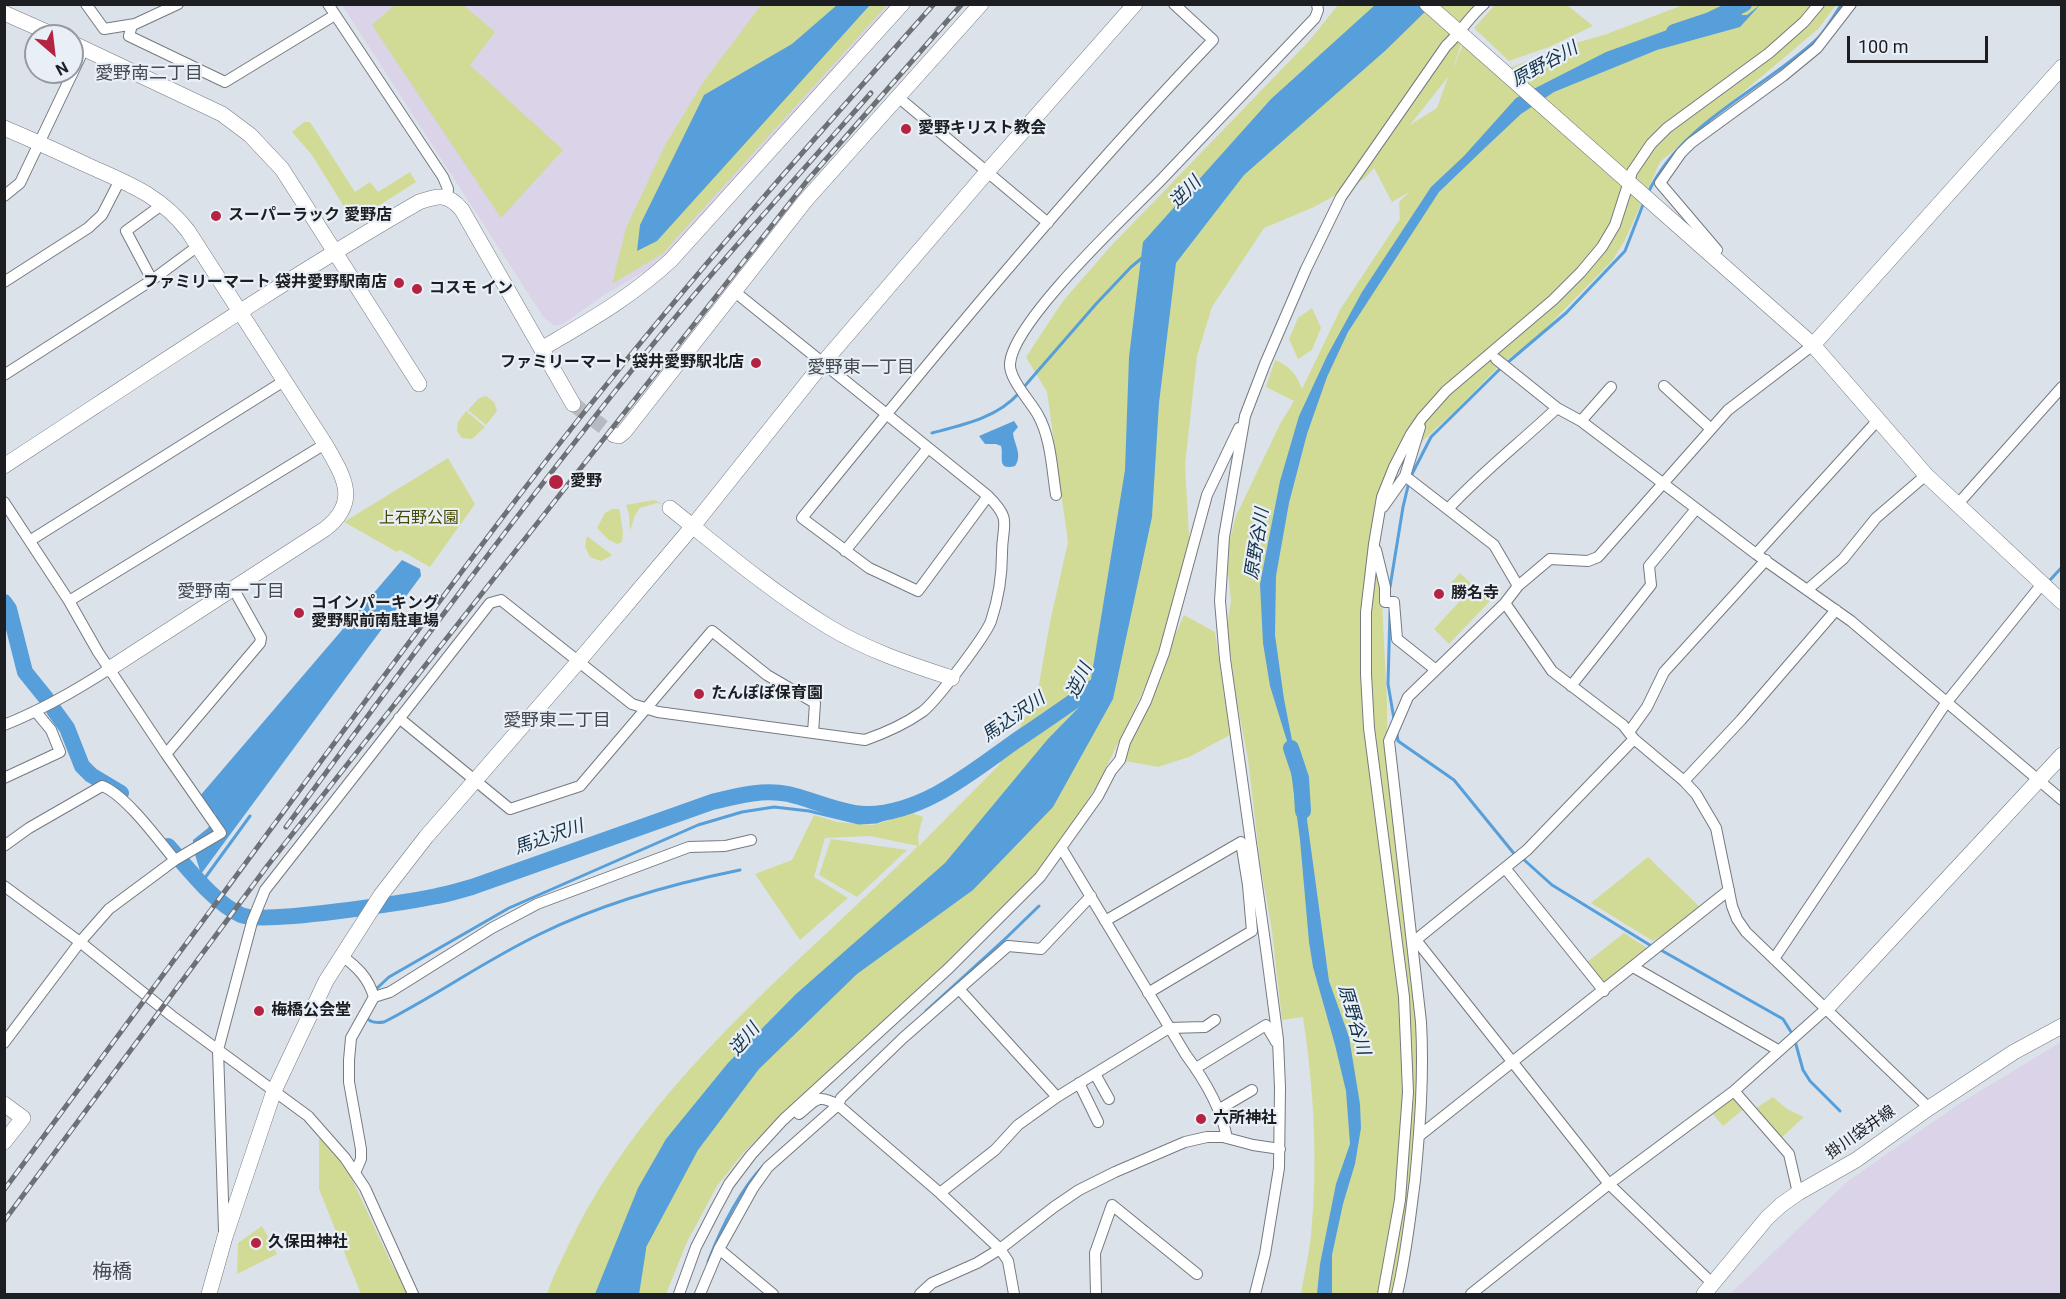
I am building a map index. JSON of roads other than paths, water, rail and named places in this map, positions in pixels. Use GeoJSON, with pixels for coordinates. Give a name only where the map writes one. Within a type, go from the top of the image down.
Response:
{"type":"FeatureCollection","features":[{"type":"Feature","properties":{"kind":"street"},"geometry":{"type":"LineString","coordinates":[[86,4],[104,29],[132,25],[178,4]]}},
{"type":"Feature","properties":{"kind":"street"},"geometry":{"type":"LineString","coordinates":[[328,4],[443,177],[448,189],[447,197]]}},
{"type":"Feature","properties":{"kind":"street"},"geometry":{"type":"LineString","coordinates":[[543,348],[618,304],[671,261],[902,4]]}},
{"type":"Feature","properties":{"kind":"street"},"geometry":{"type":"LineString","coordinates":[[614,435],[618,436],[624,432],[805,201],[981,4]]}},
{"type":"Feature","properties":{"kind":"street"},"geometry":{"type":"LineString","coordinates":[[209,1294],[225,1237],[274,1091],[326,981],[381,895],[426,837],[693,526],[823,363],[987,172],[1136,4]]}},
{"type":"Feature","properties":{"kind":"street"},"geometry":{"type":"LineString","coordinates":[[988,496],[918,591],[869,568],[802,518],[886,414],[1048,223],[1213,40],[1174,4]]}},
{"type":"Feature","properties":{"kind":"street"},"geometry":{"type":"LineString","coordinates":[[1056,495],[1046,437],[1039,417],[1009,368],[1011,355],[1021,334],[1084,258],[1314,18],[1318,10],[1317,4]]}},
{"type":"Feature","properties":{"kind":"street"},"geometry":{"type":"LineString","coordinates":[[1427,4],[1813,345],[1926,475],[2061,602]]}},
{"type":"Feature","properties":{"kind":"street"},"geometry":{"type":"LineString","coordinates":[[679,1294],[696,1247],[729,1184],[759,1147],[783,1120],[997,921],[1040,877],[1062,849],[1120,760],[1125,742],[1146,702],[1164,653],[1207,495],[1245,416],[1282,324],[1341,197],[1446,46],[1459,34],[1471,15],[1484,4]]}},
{"type":"Feature","properties":{"kind":"street"},"geometry":{"type":"LineString","coordinates":[[1383,1294],[1400,1200],[1408,1092],[1404,997],[1370,728],[1366,674],[1366,612],[1382,497],[1394,467],[1422,418],[1455,383],[1553,300],[1602,247],[1615,225],[1637,162],[1651,144],[1667,128],[1769,53],[1804,22],[1819,4]]}},
{"type":"Feature","properties":{"kind":"street"},"geometry":{"type":"LineString","coordinates":[[1712,255],[1717,250],[1660,183],[1691,143],[1783,76],[1817,48],[1851,4]]}},
{"type":"Feature","properties":{"kind":"street"},"geometry":{"type":"LineString","coordinates":[[4,13],[29,24]]}},
{"type":"Feature","properties":{"kind":"street"},"geometry":{"type":"LineString","coordinates":[[132,25],[129,36],[225,82],[335,15]]}},
{"type":"Feature","properties":{"kind":"street"},"geometry":{"type":"LineString","coordinates":[[84,49],[201,102],[250,135],[282,170],[419,384]]}},
{"type":"Feature","properties":{"kind":"street"},"geometry":{"type":"LineString","coordinates":[[1397,1294],[1410,1223],[1419,1136],[1423,1057],[1414,941],[1389,741],[1408,697],[1505,603],[1518,586],[1550,559],[1588,561],[1598,557],[1728,410],[1813,345],[2061,67]]}},
{"type":"Feature","properties":{"kind":"street"},"geometry":{"type":"LineString","coordinates":[[4,196],[20,183],[62,84]]}},
{"type":"Feature","properties":{"kind":"street"},"geometry":{"type":"LineString","coordinates":[[898,97],[1048,223]]}},
{"type":"Feature","properties":{"kind":"street"},"geometry":{"type":"LineString","coordinates":[[4,128],[148,194],[177,217],[325,444],[343,478],[346,498],[343,510],[325,529],[109,669],[37,712],[4,725]]}},
{"type":"Feature","properties":{"kind":"street"},"geometry":{"type":"LineString","coordinates":[[4,282],[87,228],[102,215],[120,180]]}},
{"type":"Feature","properties":{"kind":"street"},"geometry":{"type":"LineString","coordinates":[[4,466],[333,252],[419,202],[434,196],[447,197],[462,210],[573,404]]}},
{"type":"Feature","properties":{"kind":"street"},"geometry":{"type":"LineString","coordinates":[[152,280],[126,231],[163,204]]}},
{"type":"Feature","properties":{"kind":"street"},"geometry":{"type":"LineString","coordinates":[[4,375],[152,280],[198,246]]}},
{"type":"Feature","properties":{"kind":"street"},"geometry":{"type":"LineString","coordinates":[[225,1237],[218,1050],[252,922],[265,890],[490,603],[501,600],[632,704],[658,712],[865,740],[888,732],[923,711],[936,699],[991,623],[1002,570],[1002,550],[1006,530],[1004,516],[999,507],[735,292]]}},
{"type":"Feature","properties":{"kind":"street"},"geometry":{"type":"LineString","coordinates":[[1455,383],[1465,380],[1496,359],[1523,332],[1536,313]]}},
{"type":"Feature","properties":{"kind":"street"},"geometry":{"type":"LineString","coordinates":[[1496,359],[1557,408],[1581,421],[1756,554],[1851,621],[2061,800]]}},
{"type":"Feature","properties":{"kind":"street"},"geometry":{"type":"LineString","coordinates":[[31,540],[284,381]]}},
{"type":"Feature","properties":{"kind":"street"},"geometry":{"type":"LineString","coordinates":[[1664,386],[1711,429]]}},
{"type":"Feature","properties":{"kind":"street"},"geometry":{"type":"LineString","coordinates":[[1581,421],[1611,387]]}},
{"type":"Feature","properties":{"kind":"street"},"geometry":{"type":"LineString","coordinates":[[1957,505],[2061,387]]}},
{"type":"Feature","properties":{"kind":"street"},"geometry":{"type":"LineString","coordinates":[[1448,509],[1475,480],[1492,468],[1557,408]]}},
{"type":"Feature","properties":{"kind":"street"},"geometry":{"type":"LineString","coordinates":[[1245,416],[1224,537],[1220,601],[1225,659],[1251,829],[1278,1044],[1280,1088],[1279,1168],[1265,1254],[1255,1294]]}},
{"type":"Feature","properties":{"kind":"street"},"geometry":{"type":"LineString","coordinates":[[1378,518],[1405,476],[1422,418]]}},
{"type":"Feature","properties":{"kind":"street"},"geometry":{"type":"LineString","coordinates":[[1756,554],[1878,420]]}},
{"type":"Feature","properties":{"kind":"street"},"geometry":{"type":"LineString","coordinates":[[69,601],[325,444]]}},
{"type":"Feature","properties":{"kind":"street"},"geometry":{"type":"LineString","coordinates":[[845,551],[928,448]]}},
{"type":"Feature","properties":{"kind":"street"},"geometry":{"type":"LineString","coordinates":[[1807,590],[1842,560],[1876,518],[1926,475]]}},
{"type":"Feature","properties":{"kind":"street"},"geometry":{"type":"LineString","coordinates":[[1405,476],[1494,545],[1518,586]]}},
{"type":"Feature","properties":{"kind":"street"},"geometry":{"type":"LineString","coordinates":[[4,502],[31,540],[109,669],[221,833],[178,858],[109,909],[80,942],[4,1043]]}},
{"type":"Feature","properties":{"kind":"street"},"geometry":{"type":"LineString","coordinates":[[670,508],[791,602],[830,628],[900,662],[952,678]]}},
{"type":"Feature","properties":{"kind":"street"},"geometry":{"type":"LineString","coordinates":[[1571,686],[1651,585],[1649,566],[1696,509]]}},
{"type":"Feature","properties":{"kind":"street"},"geometry":{"type":"LineString","coordinates":[[1374,544],[1385,587],[1384,602],[1394,602],[1398,639],[1436,670]]}},
{"type":"Feature","properties":{"kind":"street"},"geometry":{"type":"LineString","coordinates":[[1414,941],[1527,850],[1631,736],[1664,672],[1766,560]]}},
{"type":"Feature","properties":{"kind":"street"},"geometry":{"type":"LineString","coordinates":[[1774,959],[1946,703],[2042,584]]}},
{"type":"Feature","properties":{"kind":"street"},"geometry":{"type":"LineString","coordinates":[[166,754],[260,643],[261,638],[233,588]]}},
{"type":"Feature","properties":{"kind":"street"},"geometry":{"type":"LineString","coordinates":[[1505,603],[1551,671],[1623,725],[1631,736],[1684,781],[1706,808],[1716,828],[1737,919],[1746,932],[1929,1108]]}},
{"type":"Feature","properties":{"kind":"street"},"geometry":{"type":"LineString","coordinates":[[1684,781],[1741,720],[1836,610]]}},
{"type":"Feature","properties":{"kind":"street"},"geometry":{"type":"LineString","coordinates":[[399,718],[510,808],[580,786],[712,631],[767,675],[815,703],[813,733]]}},
{"type":"Feature","properties":{"kind":"street"},"geometry":{"type":"LineString","coordinates":[[4,778],[60,752],[51,730],[37,712]]}},
{"type":"Feature","properties":{"kind":"street"},"geometry":{"type":"LineString","coordinates":[[1471,1294],[1609,1184],[1734,1091],[1827,1008],[2061,755]]}},
{"type":"Feature","properties":{"kind":"street"},"geometry":{"type":"LineString","coordinates":[[4,846],[29,828],[102,786],[120,798],[178,858]]}},
{"type":"Feature","properties":{"kind":"street"},"geometry":{"type":"LineString","coordinates":[[374,996],[390,992],[492,928],[537,904],[689,847],[725,846],[752,840]]}},
{"type":"Feature","properties":{"kind":"street"},"geometry":{"type":"LineString","coordinates":[[1105,921],[1241,842],[1252,931],[1148,993]]}},
{"type":"Feature","properties":{"kind":"street"},"geometry":{"type":"LineString","coordinates":[[1062,849],[1169,1028],[1196,1068],[1223,1121],[1227,1138]]}},
{"type":"Feature","properties":{"kind":"street"},"geometry":{"type":"LineString","coordinates":[[1505,868],[1604,990]]}},
{"type":"Feature","properties":{"kind":"street"},"geometry":{"type":"LineString","coordinates":[[4,886],[80,942],[172,1016],[308,1116],[345,1158],[367,1191],[413,1294]]}},
{"type":"Feature","properties":{"kind":"street"},"geometry":{"type":"LineString","coordinates":[[1419,1136],[1730,890]]}},
{"type":"Feature","properties":{"kind":"street"},"geometry":{"type":"LineString","coordinates":[[700,1294],[718,1249],[753,1188],[768,1167],[838,1105],[841,1098],[903,1038],[1008,946],[1041,949],[1091,896]]}},
{"type":"Feature","properties":{"kind":"street"},"geometry":{"type":"LineString","coordinates":[[1414,941],[1609,1184],[1708,1289]]}},
{"type":"Feature","properties":{"kind":"street"},"geometry":{"type":"LineString","coordinates":[[341,955],[358,968],[371,987],[374,996],[351,1038],[349,1082],[361,1149],[361,1159],[355,1173]]}},
{"type":"Feature","properties":{"kind":"street"},"geometry":{"type":"LineString","coordinates":[[1633,967],[1778,1050]]}},
{"type":"Feature","properties":{"kind":"street"},"geometry":{"type":"LineString","coordinates":[[959,989],[1057,1097]]}},
{"type":"Feature","properties":{"kind":"street"},"geometry":{"type":"LineString","coordinates":[[940,1192],[995,1150],[1018,1125],[1079,1083],[1169,1028],[1205,1027],[1215,1020]]}},
{"type":"Feature","properties":{"kind":"street"},"geometry":{"type":"LineString","coordinates":[[1196,1068],[1266,1025],[1278,1044]]}},
{"type":"Feature","properties":{"kind":"street","name":"掛川袋井線"},"geometry":{"type":"LineString","coordinates":[[1708,1289],[1767,1218],[1798,1193],[1856,1160],[2014,1052],[2061,1026]]}},
{"type":"Feature","properties":{"kind":"street"},"geometry":{"type":"LineString","coordinates":[[1095,1074],[1109,1099]]}},
{"type":"Feature","properties":{"kind":"street"},"geometry":{"type":"LineString","coordinates":[[1079,1083],[1098,1122]]}},
{"type":"Feature","properties":{"kind":"street"},"geometry":{"type":"LineString","coordinates":[[1218,1110],[1252,1090]]}},
{"type":"Feature","properties":{"kind":"street"},"geometry":{"type":"LineString","coordinates":[[1734,1091],[1789,1154],[1798,1193]]}},
{"type":"Feature","properties":{"kind":"street"},"geometry":{"type":"LineString","coordinates":[[759,1147],[818,1099],[826,1098],[838,1105],[940,1192],[1000,1249],[1008,1261],[1014,1294]]}},
{"type":"Feature","properties":{"kind":"street"},"geometry":{"type":"LineString","coordinates":[[4,1104],[22,1118],[4,1142]]}},
{"type":"Feature","properties":{"kind":"street"},"geometry":{"type":"LineString","coordinates":[[920,1294],[932,1283],[977,1263],[1000,1249],[1079,1190],[1185,1142],[1206,1137],[1227,1138],[1280,1149]]}},
{"type":"Feature","properties":{"kind":"street"},"geometry":{"type":"LineString","coordinates":[[1096,1294],[1095,1253],[1112,1205],[1197,1274]]}},
{"type":"Feature","properties":{"kind":"street"},"geometry":{"type":"LineString","coordinates":[[718,1249],[773,1294]]}},
{"type":"Feature","properties":{"kind":"water"},"geometry":{"type":"Polygon","coordinates":[[[837,5],[870,5],[657,241],[637,251],[640,225],[704,95],[792,44],[837,5]]]}},
{"type":"Feature","properties":{"kind":"water"},"geometry":{"type":"Polygon","coordinates":[[[1375,5],[1432,5],[1386,50],[1244,175],[1176,263],[1159,403],[1152,517],[1113,699],[1053,807],[973,890],[857,974],[759,1069],[698,1150],[643,1253],[624,1294],[595,1294],[638,1188],[666,1139],[728,1063],[796,994],[945,863],[1047,740],[1088,698],[1125,470],[1129,357],[1143,242],[1271,99],[1375,5]]]}},
{"type":"Feature","properties":{"kind":"water"},"geometry":{"type":"Polygon","coordinates":[[[1727,5],[1750,5],[1740,11],[1742,15],[1747,15],[1760,5],[1740,27],[1657,50],[1554,92],[1521,114],[1439,192],[1348,332],[1327,377],[1307,434],[1289,503],[1276,576],[1275,635],[1284,699],[1306,812],[1329,981],[1349,1037],[1360,1104],[1361,1128],[1355,1164],[1343,1204],[1332,1255],[1332,1294],[1317,1294],[1320,1264],[1336,1184],[1350,1144],[1346,1091],[1313,967],[1287,741],[1270,686],[1263,643],[1260,584],[1280,481],[1299,416],[1327,356],[1362,292],[1431,187],[1464,156],[1516,98],[1606,52],[1695,20],[1727,5]]]}},
{"type":"Feature","properties":{"kind":"water"},"geometry":{"type":"Polygon","coordinates":[[[1014,421],[1018,427],[1013,433],[1018,458],[1015,466],[1009,467],[1003,465],[1001,446],[985,444],[979,436],[1014,421]]]}},
{"type":"Feature","properties":{"kind":"water"},"geometry":{"type":"Polygon","coordinates":[[[402,560],[420,569],[421,576],[201,874],[193,848],[193,840],[208,828],[216,815],[199,797],[402,560]]]}},
{"type":"Feature","properties":{"kind":"waterway","name":"原野谷川"},"geometry":{"type":"LineString","coordinates":[[1674,32],[1710,20],[1744,4]]}},
{"type":"Feature","properties":{"kind":"waterway"},"geometry":{"type":"LineString","coordinates":[[1648,193],[1663,168],[1681,146],[1702,126],[1796,57],[1818,38],[1842,4]]}},
{"type":"Feature","properties":{"kind":"waterway"},"geometry":{"type":"LineString","coordinates":[[1507,363],[1566,313],[1625,251],[1644,202]]}},
{"type":"Feature","properties":{"kind":"waterway"},"geometry":{"type":"LineString","coordinates":[[1023,388],[1096,304],[1142,258]]}},
{"type":"Feature","properties":{"kind":"waterway"},"geometry":{"type":"LineString","coordinates":[[1411,476],[1431,437],[1502,367]]}},
{"type":"Feature","properties":{"kind":"waterway"},"geometry":{"type":"LineString","coordinates":[[932,433],[990,415],[1019,393]]}},
{"type":"Feature","properties":{"kind":"waterway"},"geometry":{"type":"LineString","coordinates":[[1390,587],[1409,482]]}},
{"type":"Feature","properties":{"kind":"waterway"},"geometry":{"type":"LineString","coordinates":[[2051,579],[2062,567]]}},
{"type":"Feature","properties":{"kind":"waterway","name":"馬込沢川"},"geometry":{"type":"LineString","coordinates":[[4,602],[9,609],[25,672],[46,698]]}},
{"type":"Feature","properties":{"kind":"waterway"},"geometry":{"type":"LineString","coordinates":[[1390,612],[1388,684],[1394,719]]}},
{"type":"Feature","properties":{"kind":"waterway","name":"馬込沢川"},"geometry":{"type":"LineString","coordinates":[[168,846],[211,893],[241,915],[254,917],[304,915],[421,899],[472,887],[712,802],[740,796],[769,792],[788,794],[859,814],[889,812],[909,806],[965,777],[1107,678]]}},
{"type":"Feature","properties":{"kind":"waterway","name":"馬込沢川"},"geometry":{"type":"LineString","coordinates":[[54,710],[67,728],[82,766],[91,775],[121,793]]}},
{"type":"Feature","properties":{"kind":"waterway"},"geometry":{"type":"LineString","coordinates":[[1397,734],[1398,741],[1454,780],[1516,856]]}},
{"type":"Feature","properties":{"kind":"waterway","name":"原野谷川"},"geometry":{"type":"LineString","coordinates":[[1291,748],[1301,778],[1303,811]]}},
{"type":"Feature","properties":{"kind":"waterway"},"geometry":{"type":"LineString","coordinates":[[374,991],[389,977],[509,908],[698,825],[742,812],[774,807],[809,811],[859,823],[876,822],[905,812],[941,790]]}},
{"type":"Feature","properties":{"kind":"waterway"},"geometry":{"type":"LineString","coordinates":[[209,892],[202,882],[250,816]]}},
{"type":"Feature","properties":{"kind":"waterway"},"geometry":{"type":"LineString","coordinates":[[1522,858],[1552,885],[1653,947]]}},
{"type":"Feature","properties":{"kind":"waterway"},"geometry":{"type":"LineString","coordinates":[[366,1017],[372,1021],[384,1022],[520,944],[588,913],[663,888],[740,870]]}},
{"type":"Feature","properties":{"kind":"waterway"},"geometry":{"type":"LineString","coordinates":[[926,1011],[1039,906]]}},
{"type":"Feature","properties":{"kind":"waterway"},"geometry":{"type":"LineString","coordinates":[[1659,949],[1783,1019],[1793,1035]]}},
{"type":"Feature","properties":{"kind":"waterway"},"geometry":{"type":"LineString","coordinates":[[1795,1041],[1803,1070],[1810,1081],[1840,1111]]}},
{"type":"Feature","properties":{"kind":"waterway"},"geometry":{"type":"LineString","coordinates":[[708,1262],[731,1211],[763,1166]]}},
{"type":"Feature","properties":{"kind":"waterway"},"geometry":{"type":"LineString","coordinates":[[631,1294],[638,1249]]}},
{"type":"Feature","properties":{"kind":"tunnel"},"geometry":{"type":"LineString","coordinates":[[573,404],[614,435]]}},
{"type":"Feature","properties":{"kind":"railway"},"geometry":{"type":"LineString","coordinates":[[4,1190],[489,535],[574,425],[725,243],[934,4]]}},
{"type":"Feature","properties":{"kind":"railway"},"geometry":{"type":"LineString","coordinates":[[4,1221],[268,865],[807,181],[962,4]]}},
{"type":"Feature","properties":{"kind":"railway"},"geometry":{"type":"LineString","coordinates":[[286,827],[490,552],[616,390],[709,277],[871,93]]}},
{"type":"Feature","properties":{"kind":"place","name":"愛野キリスト教会"},"geometry":{"type":"Point","coordinates":[906,129]}},
{"type":"Feature","properties":{"kind":"place","name":"スーパーラック 愛野店"},"geometry":{"type":"Point","coordinates":[216,216]}},
{"type":"Feature","properties":{"kind":"place","name":"ファミリーマート 袋井愛野駅南店"},"geometry":{"type":"Point","coordinates":[399,283]}},
{"type":"Feature","properties":{"kind":"place","name":"コスモ イン"},"geometry":{"type":"Point","coordinates":[417,289]}},
{"type":"Feature","properties":{"kind":"place","name":"ファミリーマート 袋井愛野駅北店"},"geometry":{"type":"Point","coordinates":[756,363]}},
{"type":"Feature","properties":{"kind":"place","name":"愛野"},"geometry":{"type":"Point","coordinates":[556,482]}},
{"type":"Feature","properties":{"kind":"place","name":"勝名寺"},"geometry":{"type":"Point","coordinates":[1439,594]}},
{"type":"Feature","properties":{"kind":"place","name":"コインパーキング 愛野駅前南駐車場"},"geometry":{"type":"Point","coordinates":[299,613]}},
{"type":"Feature","properties":{"kind":"place","name":"たんぽぽ保育園"},"geometry":{"type":"Point","coordinates":[699,694]}},
{"type":"Feature","properties":{"kind":"place","name":"梅橋公会堂"},"geometry":{"type":"Point","coordinates":[259,1011]}},
{"type":"Feature","properties":{"kind":"place","name":"六所神社"},"geometry":{"type":"Point","coordinates":[1201,1119]}},
{"type":"Feature","properties":{"kind":"place","name":"久保田神社"},"geometry":{"type":"Point","coordinates":[256,1243]}},
{"type":"Feature","properties":{"kind":"district","name":"愛野南二丁目"},"geometry":{"type":"Point","coordinates":[149,74]}},
{"type":"Feature","properties":{"kind":"district","name":"愛野東一丁目"},"geometry":{"type":"Point","coordinates":[861,368]}},
{"type":"Feature","properties":{"kind":"district","name":"愛野南一丁目"},"geometry":{"type":"Point","coordinates":[231,592]}},
{"type":"Feature","properties":{"kind":"district","name":"愛野東二丁目"},"geometry":{"type":"Point","coordinates":[557,721]}},
{"type":"Feature","properties":{"kind":"district","name":"梅橋"},"geometry":{"type":"Point","coordinates":[112,1273]}},
{"type":"Feature","properties":{"kind":"water label","name":"逆川"},"geometry":{"type":"Point","coordinates":[1186,193]}},
{"type":"Feature","properties":{"kind":"water label","name":"逆川"},"geometry":{"type":"Point","coordinates":[1080,681]}},
{"type":"Feature","properties":{"kind":"water label","name":"逆川"},"geometry":{"type":"Point","coordinates":[745,1040]}},
{"type":"Feature","properties":{"kind":"park label","name":"上石野公園"},"geometry":{"type":"Point","coordinates":[419,519]}}]}
